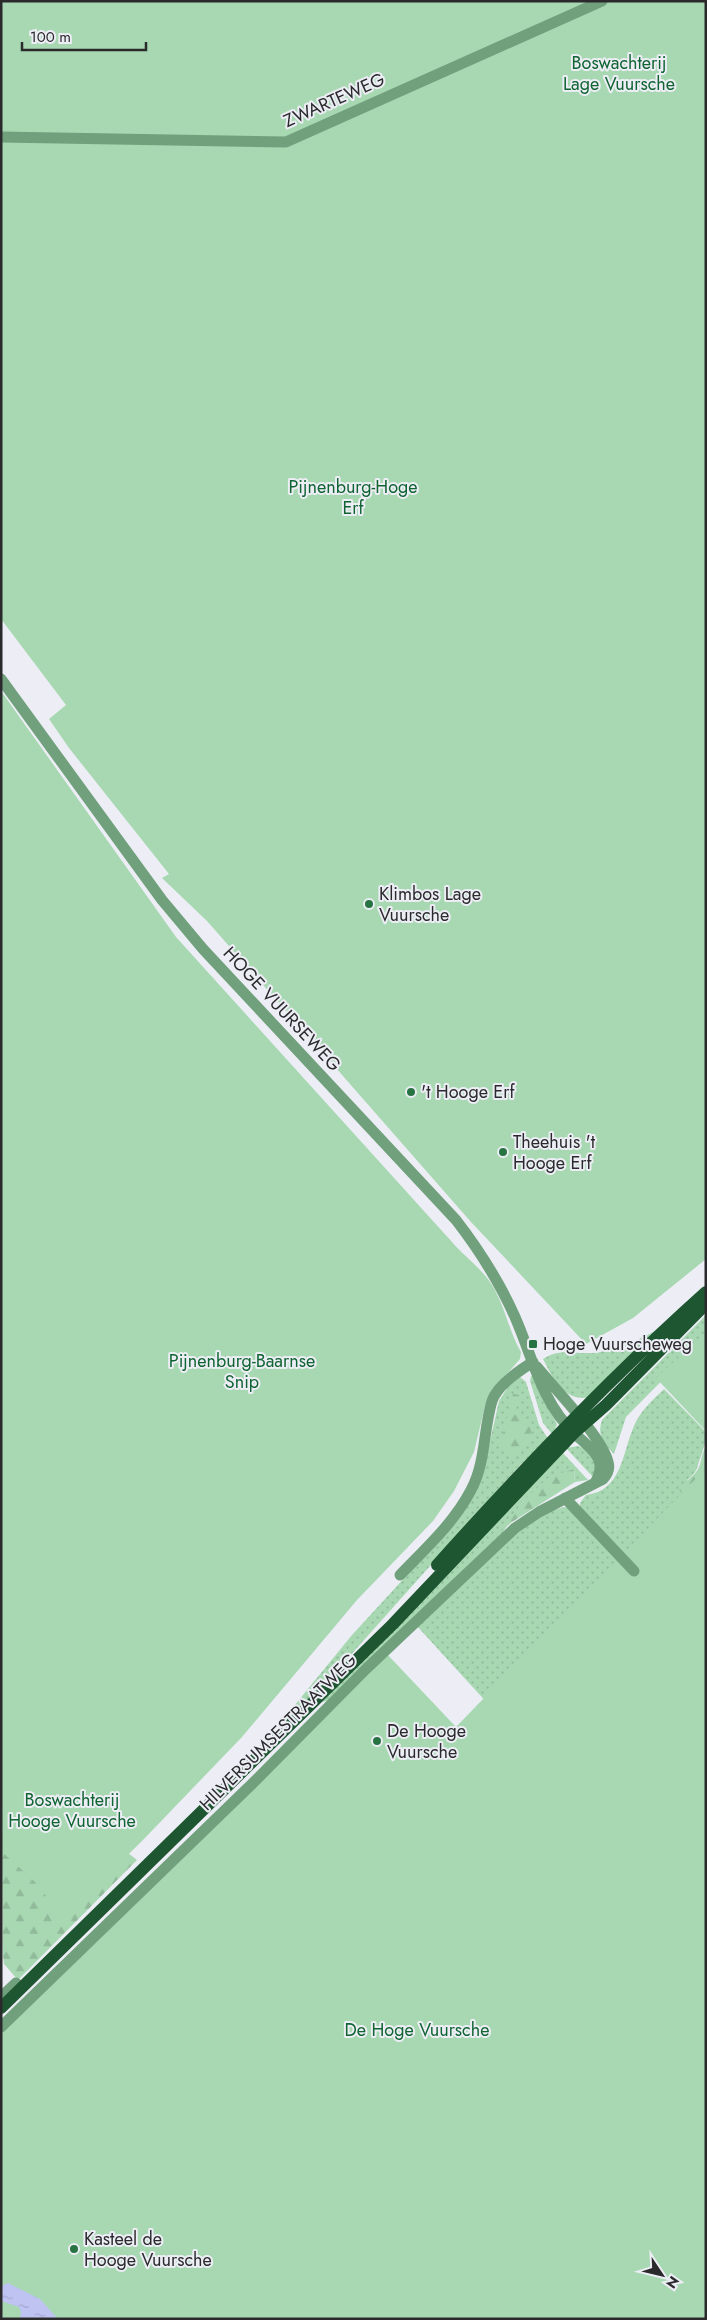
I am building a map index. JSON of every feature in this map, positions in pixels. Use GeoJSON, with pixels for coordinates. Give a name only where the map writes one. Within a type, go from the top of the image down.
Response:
{"type":"FeatureCollection","features":[{"type":"Feature","properties":{"kind":"main road","name":"HILVERSUMSESTRAATWEG"},"geometry":{"type":"LineString","coordinates":[[1,2008],[335,1679],[513,1480],[581,1419],[643,1350],[706,1292]]}},
{"type":"Feature","properties":{"kind":"main road","name":"HILVERSUMSESTRAATWEG"},"geometry":{"type":"LineString","coordinates":[[581,1419],[606,1405],[706,1304]]}},
{"type":"Feature","properties":{"kind":"street","name":"ZWARTEWEG"},"geometry":{"type":"LineString","coordinates":[[1,137],[286,142],[602,1]]}},
{"type":"Feature","properties":{"kind":"street","name":"HOGE VUURSEWEG"},"geometry":{"type":"LineString","coordinates":[[1,679],[118,840],[180,921],[260,1012],[456,1220],[478,1248],[495,1276],[516,1319],[541,1386],[570,1429]]}},
{"type":"Feature","properties":{"kind":"street","name":"HOGE VUURSEWEG"},"geometry":{"type":"LineString","coordinates":[[533,1362],[581,1419]]}},
{"type":"Feature","properties":{"kind":"street"},"geometry":{"type":"LineString","coordinates":[[400,1575],[451,1521],[471,1491],[482,1464],[493,1399],[515,1373],[533,1362]]}},
{"type":"Feature","properties":{"kind":"street","name":"HILVERSUMSESTRAATWEG"},"geometry":{"type":"LineString","coordinates":[[1,2027],[462,1577],[515,1528],[539,1512],[607,1475],[609,1463],[607,1457],[581,1419]]}},
{"type":"Feature","properties":{"kind":"street"},"geometry":{"type":"LineString","coordinates":[[570,1429],[595,1453],[600,1461],[601,1468],[595,1483]]}},
{"type":"Feature","properties":{"kind":"street"},"geometry":{"type":"LineString","coordinates":[[565,1498],[634,1571]]}},
{"type":"Feature","properties":{"kind":"street"},"geometry":{"type":"LineString","coordinates":[[1,1997],[16,1983]]}},
{"type":"Feature","properties":{"kind":"green space","name":"Pijnenburg-Hoge Erf"},"geometry":{"type":"Polygon","coordinates":[[[1,1],[706,1],[706,1259],[633,1318],[586,1344],[471,1222],[207,921],[162,878],[169,874],[69,748],[49,719],[66,705],[1,619],[1,1]]]}},
{"type":"Feature","properties":{"kind":"green space","name":"Pijnenburg-Baarnse Snip"},"geometry":{"type":"Polygon","coordinates":[[[1,691],[176,937],[452,1242],[488,1279],[521,1352],[520,1359],[491,1392],[485,1406],[474,1452],[454,1491],[433,1521],[357,1600],[242,1737],[143,1840],[64,1918],[66,1915],[54,1906],[34,1881],[1,1851],[1,691]]]}},
{"type":"Feature","properties":{"kind":"green space"},"geometry":{"type":"Polygon","coordinates":[[[706,1315],[706,1336],[626,1417],[614,1454],[602,1439],[600,1430],[602,1420],[706,1315]]]}},
{"type":"Feature","properties":{"kind":"green space"},"geometry":{"type":"Polygon","coordinates":[[[655,1331],[589,1397],[581,1398],[566,1392],[555,1381],[543,1359],[561,1353],[592,1353],[616,1348],[655,1331]]]}},
{"type":"Feature","properties":{"kind":"green space"},"geometry":{"type":"Polygon","coordinates":[[[706,1332],[706,1431],[656,1378],[706,1332]]]}},
{"type":"Feature","properties":{"kind":"green space"},"geometry":{"type":"Polygon","coordinates":[[[531,1376],[534,1377],[557,1424],[553,1435],[543,1423],[530,1381],[531,1376]]]}},
{"type":"Feature","properties":{"kind":"green space"},"geometry":{"type":"Polygon","coordinates":[[[520,1377],[526,1382],[539,1425],[549,1440],[521,1464],[315,1695],[254,1755],[352,1635],[453,1525],[484,1468],[499,1401],[508,1387],[520,1377]]]}},
{"type":"Feature","properties":{"kind":"green space"},"geometry":{"type":"Polygon","coordinates":[[[664,1389],[706,1432],[705,1445],[697,1469],[687,1480],[694,1510],[634,1565],[580,1509],[580,1503],[586,1495],[598,1492],[614,1479],[640,1415],[664,1389]]]}},
{"type":"Feature","properties":{"kind":"green space"},"geometry":{"type":"Polygon","coordinates":[[[513,1394],[521,1395],[514,1414],[532,1423],[530,1437],[515,1455],[500,1448],[513,1394]]]}},
{"type":"Feature","properties":{"kind":"green space"},"geometry":{"type":"Polygon","coordinates":[[[578,1446],[586,1450],[592,1457],[595,1469],[592,1476],[566,1448],[578,1446]]]}},
{"type":"Feature","properties":{"kind":"green space"},"geometry":{"type":"Polygon","coordinates":[[[706,1447],[706,1499],[694,1510],[678,1488],[698,1470],[706,1447]]]}},
{"type":"Feature","properties":{"kind":"green space"},"geometry":{"type":"Polygon","coordinates":[[[562,1452],[588,1480],[575,1482],[574,1469],[523,1501],[500,1537],[327,1701],[320,1702],[562,1452]]]}},
{"type":"Feature","properties":{"kind":"green space","name":"De Hoge Vuursche"},"geometry":{"type":"Polygon","coordinates":[[[706,1468],[706,2319],[1,2319],[1,2031],[386,1653],[456,1727],[706,1468]]]}},
{"type":"Feature","properties":{"kind":"green space"},"geometry":{"type":"Polygon","coordinates":[[[574,1469],[575,1482],[501,1531],[523,1501],[549,1477],[574,1469]]]}},
{"type":"Feature","properties":{"kind":"green space"},"geometry":{"type":"Polygon","coordinates":[[[563,1507],[571,1508],[628,1572],[490,1706],[416,1625],[511,1536],[545,1513],[563,1507]]]}},
{"type":"Feature","properties":{"kind":"green space","name":"Boswachterij Hooge Vuursche"},"geometry":{"type":"Polygon","coordinates":[[[1,1754],[137,1860],[18,1980],[4,1964],[3,1955],[1,1754]]]}},
{"type":"Feature","properties":{"kind":"water"},"geometry":{"type":"Polygon","coordinates":[[[8,2283],[40,2299],[58,2319],[20,2319],[21,2312],[19,2307],[1,2301],[1,2286],[8,2283]]]}},
{"type":"Feature","properties":{"kind":"place","name":"Klimbos Lage Vuursche"},"geometry":{"type":"Point","coordinates":[369,904]}},
{"type":"Feature","properties":{"kind":"place","name":"'t Hooge Erf"},"geometry":{"type":"Point","coordinates":[411,1092]}},
{"type":"Feature","properties":{"kind":"place","name":"Theehuis 't Hooge Erf"},"geometry":{"type":"Point","coordinates":[503,1152]}},
{"type":"Feature","properties":{"kind":"place","name":"Hoge Vuurscheweg"},"geometry":{"type":"Point","coordinates":[533,1344]}},
{"type":"Feature","properties":{"kind":"place","name":"De Hooge Vuursche"},"geometry":{"type":"Point","coordinates":[377,1741]}},
{"type":"Feature","properties":{"kind":"place","name":"Kasteel de Hooge Vuursche"},"geometry":{"type":"Point","coordinates":[74,2249]}},
{"type":"Feature","properties":{"kind":"park label","name":"Boswachterij Lage Vuursche"},"geometry":{"type":"Point","coordinates":[619,73]}}]}
